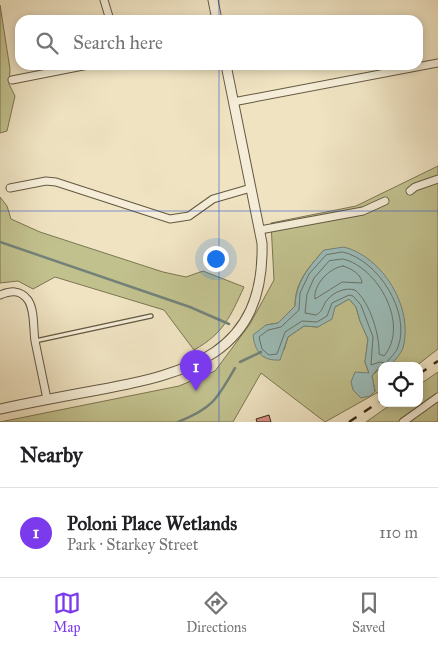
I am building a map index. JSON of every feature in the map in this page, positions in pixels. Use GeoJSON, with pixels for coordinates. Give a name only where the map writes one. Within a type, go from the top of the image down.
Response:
{"type":"FeatureCollection","features":[{"type":"Feature","properties":{"kind":"street"},"geometry":{"type":"LineString","coordinates":[[104,0],[108,15]]}},
{"type":"Feature","properties":{"kind":"street"},"geometry":{"type":"LineString","coordinates":[[213,0],[216,15]]}},
{"type":"Feature","properties":{"kind":"street"},"geometry":{"type":"LineString","coordinates":[[423,67],[438,64]]}},
{"type":"Feature","properties":{"kind":"street"},"geometry":{"type":"LineString","coordinates":[[12,80],[63,70]]}},
{"type":"Feature","properties":{"kind":"street"},"geometry":{"type":"LineString","coordinates":[[0,409],[128,385],[188,368],[227,343],[244,321],[252,308],[259,286],[262,266],[260,230],[227,70]]}},
{"type":"Feature","properties":{"kind":"street"},"geometry":{"type":"LineString","coordinates":[[233,102],[406,70]]}},
{"type":"Feature","properties":{"kind":"street"},"geometry":{"type":"LineString","coordinates":[[410,191],[415,187],[438,179]]}},
{"type":"Feature","properties":{"kind":"street"},"geometry":{"type":"LineString","coordinates":[[10,188],[46,181],[56,182],[170,219],[189,216],[213,199],[251,188]]}},
{"type":"Feature","properties":{"kind":"street"},"geometry":{"type":"LineString","coordinates":[[260,230],[363,211],[384,201]]}},
{"type":"Feature","properties":{"kind":"street"},"geometry":{"type":"LineString","coordinates":[[0,295],[10,291],[19,292],[28,299],[32,309],[35,342],[47,399]]}},
{"type":"Feature","properties":{"kind":"street"},"geometry":{"type":"LineString","coordinates":[[403,422],[438,398]]}},
{"type":"Feature","properties":{"kind":"lane"},"geometry":{"type":"LineString","coordinates":[[35,342],[151,316]]}},
{"type":"Feature","properties":{"kind":"green space"},"geometry":{"type":"Polygon","coordinates":[[[0,5],[10,69],[9,84],[15,96],[7,131],[0,133],[0,5]]]}},
{"type":"Feature","properties":{"kind":"green space"},"geometry":{"type":"Polygon","coordinates":[[[438,166],[438,349],[421,362],[391,362],[324,250],[300,282],[295,306],[278,323],[266,325],[284,350],[288,337],[304,326],[318,327],[335,307],[349,299],[356,307],[368,339],[365,362],[375,391],[372,376],[378,370],[378,392],[325,422],[261,373],[233,422],[0,422],[179,386],[215,371],[250,324],[274,280],[271,223],[356,206],[438,166]]]}},
{"type":"Feature","properties":{"kind":"green space"},"geometry":{"type":"Polygon","coordinates":[[[0,197],[7,206],[11,219],[40,232],[163,272],[186,277],[203,271],[244,287],[219,331],[194,350],[164,310],[55,277],[33,289],[18,281],[0,283],[0,197]]]}},
{"type":"Feature","properties":{"kind":"green space"},"geometry":{"type":"Polygon","coordinates":[[[438,372],[438,422],[366,422],[387,407],[423,407],[423,382],[438,372]]]}},
{"type":"Feature","properties":{"kind":"water"},"geometry":{"type":"Polygon","coordinates":[[[344,247],[371,261],[383,273],[399,301],[404,317],[405,333],[403,348],[393,362],[378,362],[378,368],[372,376],[375,391],[370,396],[361,398],[353,390],[351,382],[355,372],[369,373],[365,362],[368,339],[356,307],[349,299],[335,307],[332,319],[318,327],[304,326],[288,337],[280,360],[264,357],[256,346],[253,335],[266,325],[278,323],[295,306],[300,282],[324,250],[344,247]]]}},
{"type":"Feature","properties":{"kind":"building"},"geometry":{"type":"Polygon","coordinates":[[[269,415],[271,422],[257,422],[256,419],[269,415]]]}},
{"type":"Feature","properties":{"kind":"waterway"},"geometry":{"type":"LineString","coordinates":[[0,242],[190,307],[229,324]]}},
{"type":"Feature","properties":{"kind":"waterway"},"geometry":{"type":"LineString","coordinates":[[240,362],[261,352]]}},
{"type":"Feature","properties":{"kind":"waterway"},"geometry":{"type":"LineString","coordinates":[[178,422],[207,407],[218,395],[235,368]]}},
{"type":"Feature","properties":{"kind":"railway"},"geometry":{"type":"LineString","coordinates":[[423,371],[438,361]]}},
{"type":"Feature","properties":{"kind":"railway"},"geometry":{"type":"LineString","coordinates":[[349,422],[378,403]]}},
{"type":"Feature","properties":{"kind":"place","name":"Poloni Place Wetlands"},"geometry":{"type":"Point","coordinates":[196,391]}}]}
